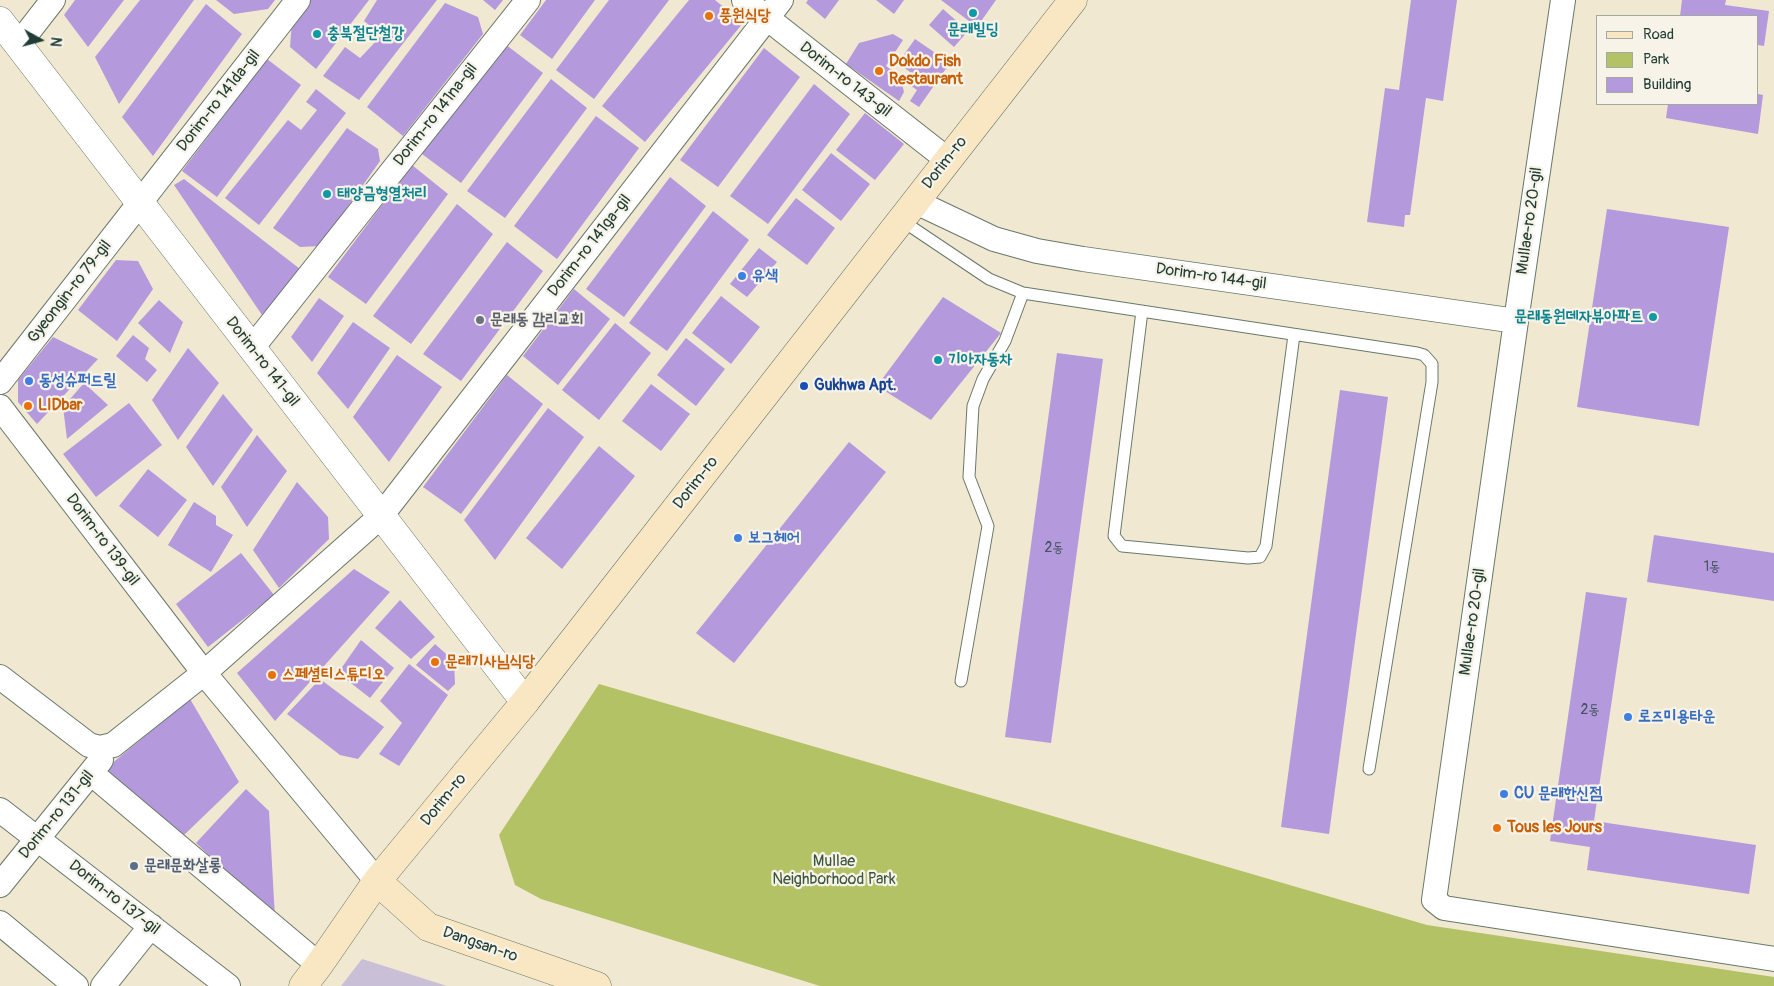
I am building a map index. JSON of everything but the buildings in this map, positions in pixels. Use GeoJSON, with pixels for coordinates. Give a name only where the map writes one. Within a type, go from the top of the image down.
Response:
{"type":"FeatureCollection","features":[{"type":"Feature","properties":{"kind":"main road","name":"Dorim-ro"},"geometry":{"type":"LineString","coordinates":[[311,976],[377,881],[525,702],[1073,0]]}},
{"type":"Feature","properties":{"kind":"main road","name":"Dangsan-ro"},"geometry":{"type":"LineString","coordinates":[[377,881],[428,927],[597,986]]}},
{"type":"Feature","properties":{"kind":"street"},"geometry":{"type":"LineString","coordinates":[[18,45],[52,0]]}},
{"type":"Feature","properties":{"kind":"street","name":"Dorim-ro 141da-gil"},"geometry":{"type":"LineString","coordinates":[[140,203],[298,0]]}},
{"type":"Feature","properties":{"kind":"street","name":"Dorim-ro 141na-gil"},"geometry":{"type":"LineString","coordinates":[[252,348],[528,0]]}},
{"type":"Feature","properties":{"kind":"street","name":"Dorim-ro 143-gil"},"geometry":{"type":"LineString","coordinates":[[744,0],[774,9],[948,160]]}},
{"type":"Feature","properties":{"kind":"street","name":"Mullae-ro 20-gil"},"geometry":{"type":"LineString","coordinates":[[1563,0],[1434,900],[1444,908],[1774,959]]}},
{"type":"Feature","properties":{"kind":"street","name":"Dorim-ro 141ga-gil"},"geometry":{"type":"LineString","coordinates":[[381,516],[774,9]]}},
{"type":"Feature","properties":{"kind":"street","name":"Dorim-ro 141-gil"},"geometry":{"type":"LineString","coordinates":[[0,22],[525,702]]}},
{"type":"Feature","properties":{"kind":"street","name":"Gyeongin-ro 79-gil"},"geometry":{"type":"LineString","coordinates":[[0,382],[140,203]]}},
{"type":"Feature","properties":{"kind":"street","name":"Dorim-ro 144-gil"},"geometry":{"type":"LineString","coordinates":[[908,211],[1037,251],[1516,321]]}},
{"type":"Feature","properties":{"kind":"street","name":"Dorim-ro 139-gil"},"geometry":{"type":"LineString","coordinates":[[0,407],[204,673],[377,881]]}},
{"type":"Feature","properties":{"kind":"street"},"geometry":{"type":"LineString","coordinates":[[204,673],[381,516]]}},
{"type":"Feature","properties":{"kind":"street","name":"Dorim-ro 131-gil"},"geometry":{"type":"LineString","coordinates":[[0,885],[113,745],[204,673]]}},
{"type":"Feature","properties":{"kind":"street"},"geometry":{"type":"LineString","coordinates":[[0,678],[89,746],[100,748],[113,745]]}},
{"type":"Feature","properties":{"kind":"street","name":"Dorim-ro"},"geometry":{"type":"LineString","coordinates":[[91,773],[311,976]]}},
{"type":"Feature","properties":{"kind":"street","name":"Dorim-ro 137-gil"},"geometry":{"type":"LineString","coordinates":[[0,810],[228,986]]}},
{"type":"Feature","properties":{"kind":"street"},"geometry":{"type":"LineString","coordinates":[[0,923],[76,986]]}},
{"type":"Feature","properties":{"kind":"street"},"geometry":{"type":"LineString","coordinates":[[103,986],[151,926]]}},
{"type":"Feature","properties":{"kind":"lane"},"geometry":{"type":"LineString","coordinates":[[908,211],[990,279],[1023,293],[1417,353],[1424,355],[1432,364],[1432,382],[1368,769]]}},
{"type":"Feature","properties":{"kind":"lane"},"geometry":{"type":"LineString","coordinates":[[961,681],[988,526],[969,477],[973,406],[983,379],[1005,341],[1023,293]]}},
{"type":"Feature","properties":{"kind":"lane"},"geometry":{"type":"LineString","coordinates":[[1142,311],[1114,536],[1122,546],[1248,558],[1260,557],[1266,546],[1294,335]]}},
{"type":"Feature","properties":{"kind":"shaded area"},"geometry":{"type":"Polygon","coordinates":[[[362,959],[447,986],[341,986],[362,959]]]}},
{"type":"Feature","properties":{"kind":"green space","name":"Mullae Neighborhood Park"},"geometry":{"type":"Polygon","coordinates":[[[599,684],[1427,925],[1774,977],[1774,986],[820,986],[541,899],[515,885],[499,835],[599,684]]]}},
{"type":"Feature","properties":{"kind":"place","name":"문래빌딩"},"geometry":{"type":"Point","coordinates":[973,13]}},
{"type":"Feature","properties":{"kind":"place","name":"풍원식당"},"geometry":{"type":"Point","coordinates":[709,16]}},
{"type":"Feature","properties":{"kind":"place","name":"충북절단철강"},"geometry":{"type":"Point","coordinates":[317,34]}},
{"type":"Feature","properties":{"kind":"place","name":"Dokdo Fish Restaurant"},"geometry":{"type":"Point","coordinates":[879,71]}},
{"type":"Feature","properties":{"kind":"place","name":"태양금형열처리"},"geometry":{"type":"Point","coordinates":[327,194]}},
{"type":"Feature","properties":{"kind":"place","name":"유색"},"geometry":{"type":"Point","coordinates":[742,276]}},
{"type":"Feature","properties":{"kind":"place","name":"문래동원데자뷰아파트"},"geometry":{"type":"Point","coordinates":[1653,317]}},
{"type":"Feature","properties":{"kind":"place","name":"문래동 감리교회"},"geometry":{"type":"Point","coordinates":[480,320]}},
{"type":"Feature","properties":{"kind":"place","name":"기아자동차"},"geometry":{"type":"Point","coordinates":[938,360]}},
{"type":"Feature","properties":{"kind":"place","name":"동성슈퍼드릴"},"geometry":{"type":"Point","coordinates":[29,381]}},
{"type":"Feature","properties":{"kind":"place","name":"Gukhwa Apt."},"geometry":{"type":"Point","coordinates":[804,386]}},
{"type":"Feature","properties":{"kind":"place","name":"LIDbar"},"geometry":{"type":"Point","coordinates":[28,406]}},
{"type":"Feature","properties":{"kind":"place","name":"보그헤어"},"geometry":{"type":"Point","coordinates":[738,538]}},
{"type":"Feature","properties":{"kind":"place","name":"문래기사님식당"},"geometry":{"type":"Point","coordinates":[435,662]}},
{"type":"Feature","properties":{"kind":"place","name":"스페셜티스튜디오"},"geometry":{"type":"Point","coordinates":[272,675]}},
{"type":"Feature","properties":{"kind":"place","name":"로즈미용타운"},"geometry":{"type":"Point","coordinates":[1628,717]}},
{"type":"Feature","properties":{"kind":"place","name":"CU 문래한신점"},"geometry":{"type":"Point","coordinates":[1504,794]}},
{"type":"Feature","properties":{"kind":"place","name":"Tous les Jours"},"geometry":{"type":"Point","coordinates":[1497,828]}},
{"type":"Feature","properties":{"kind":"place","name":"문래문화살롱"},"geometry":{"type":"Point","coordinates":[134,866]}}]}
